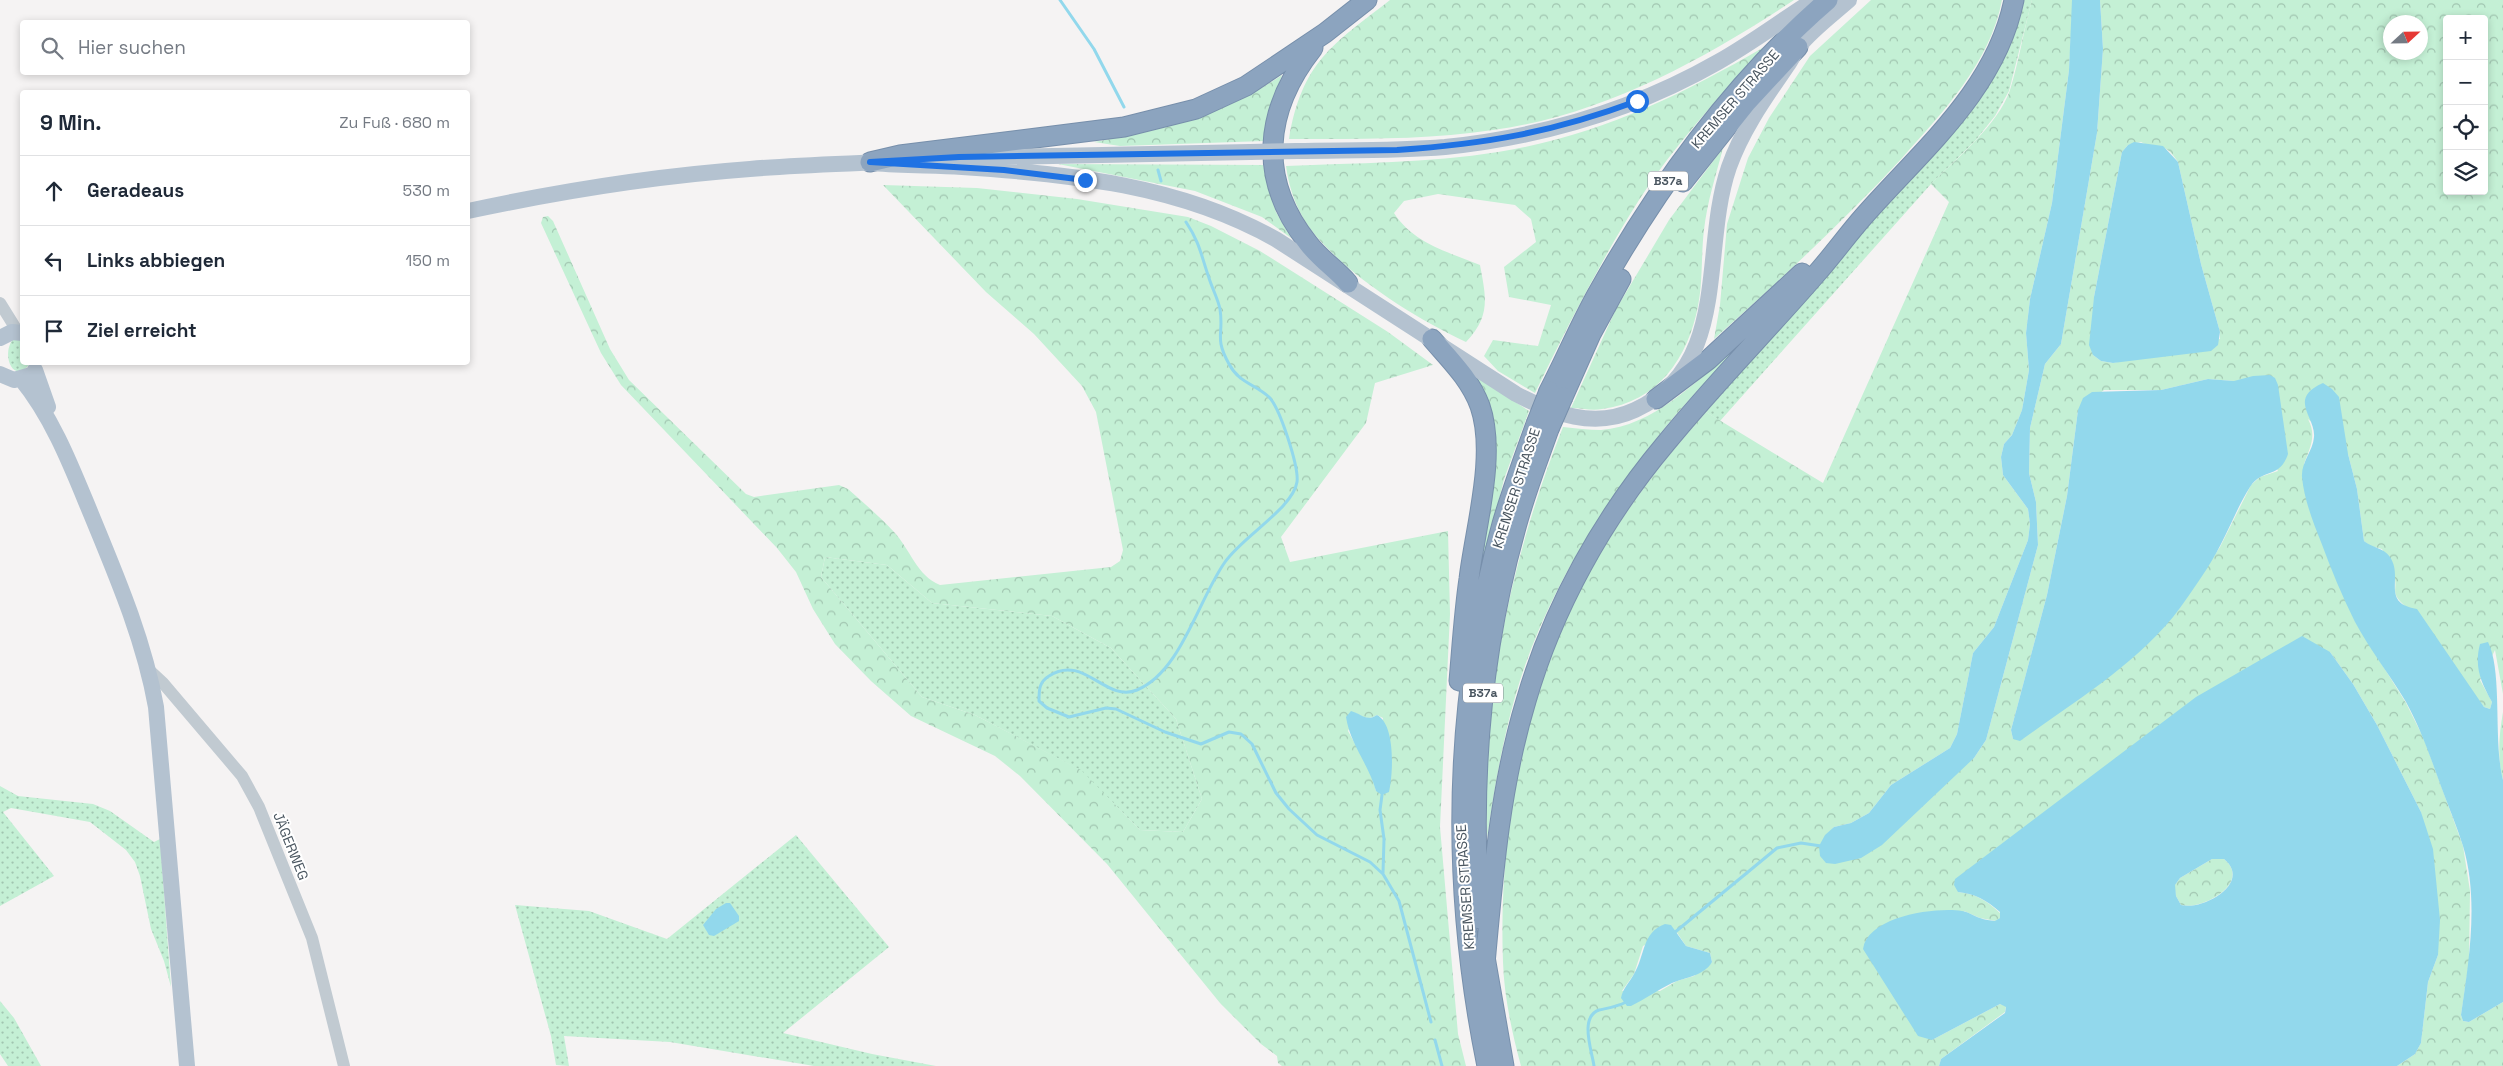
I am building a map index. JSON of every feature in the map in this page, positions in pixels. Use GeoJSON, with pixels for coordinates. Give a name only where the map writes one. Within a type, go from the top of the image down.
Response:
{"type":"FeatureCollection","features":[{"type":"Feature","properties":{"kind":"highway"},"geometry":{"type":"LineString","coordinates":[[870,162],[900,155],[1095,132],[1172,116],[1222,98],[1246,86],[1324,33],[1367,0]]}},
{"type":"Feature","properties":{"kind":"highway","name":"KREMSER STRASSE"},"geometry":{"type":"LineString","coordinates":[[1504,1066],[1486,1020],[1465,920],[1460,824],[1468,707],[1481,618],[1503,524],[1596,297],[1652,204],[1707,127],[1773,53],[1828,0]]}},
{"type":"Feature","properties":{"kind":"highway"},"geometry":{"type":"LineString","coordinates":[[1485,964],[1496,842],[1504,787],[1514,741],[1539,660],[1575,579],[1619,505],[1665,444],[1818,272],[1864,216],[1953,119],[1972,94],[1997,55],[2014,0]]}},
{"type":"Feature","properties":{"kind":"highway"},"geometry":{"type":"LineString","coordinates":[[1324,33],[1300,65],[1282,98],[1274,131],[1274,170],[1281,197],[1297,228],[1321,258],[1348,284]]}},
{"type":"Feature","properties":{"kind":"highway","name":"KREMSER STRASSE"},"geometry":{"type":"LineString","coordinates":[[1556,394],[1615,289],[1664,209],[1721,132],[1798,47]]}},
{"type":"Feature","properties":{"kind":"highway"},"geometry":{"type":"LineString","coordinates":[[1656,399],[1708,360],[1864,216]]}},
{"type":"Feature","properties":{"kind":"highway"},"geometry":{"type":"LineString","coordinates":[[1432,339],[1464,375],[1473,389],[1485,424],[1486,462],[1462,642],[1459,686],[1457,804],[1460,824]]}},
{"type":"Feature","properties":{"kind":"highway","name":"KREMSER STRASSE"},"geometry":{"type":"LineString","coordinates":[[1487,1066],[1485,964],[1478,892],[1476,827],[1478,747],[1491,639],[1515,530],[1542,427]]}},
{"type":"Feature","properties":{"kind":"main road"},"geometry":{"type":"LineString","coordinates":[[470,211],[551,194],[674,176],[758,168],[959,157],[1444,147],[1522,136],[1565,125],[1637,101],[1679,82],[1743,47],[1814,0]]}},
{"type":"Feature","properties":{"kind":"main road"},"geometry":{"type":"LineString","coordinates":[[870,162],[1049,175],[1161,193],[1220,210],[1249,224],[1348,284],[1516,394],[1567,416],[1582,419],[1615,416],[1629,413],[1656,399],[1684,370],[1701,336],[1706,314],[1715,227],[1729,167],[1742,136],[1756,111],[1790,63],[1798,47],[1849,0]]}},
{"type":"Feature","properties":{"kind":"main road"},"geometry":{"type":"LineString","coordinates":[[0,335],[20,332]]}},
{"type":"Feature","properties":{"kind":"main road"},"geometry":{"type":"LineString","coordinates":[[0,374],[10,379],[21,379],[37,366],[59,440],[108,556],[149,670],[156,707],[186,1066]]}},
{"type":"Feature","properties":{"kind":"main road"},"geometry":{"type":"LineString","coordinates":[[21,379],[30,390],[59,440]]}},
{"type":"Feature","properties":{"kind":"street"},"geometry":{"type":"LineString","coordinates":[[0,303],[20,332]]}},
{"type":"Feature","properties":{"kind":"street","name":"JÄGERWEG"},"geometry":{"type":"LineString","coordinates":[[149,670],[163,683],[242,776],[260,807],[312,938],[344,1066]]}},
{"type":"Feature","properties":{"kind":"green space"},"geometry":{"type":"Polygon","coordinates":[[[1390,0],[1794,0],[1688,64],[1613,98],[1574,112],[1534,123],[1442,136],[1289,139],[1302,91],[1311,73],[1336,43],[1390,0]]]}},
{"type":"Feature","properties":{"kind":"green space"},"geometry":{"type":"Polygon","coordinates":[[[1871,0],[2002,0],[1996,23],[1976,66],[1933,123],[1880,182],[1834,228],[1714,339],[1720,305],[1727,224],[1748,158],[1769,118],[1810,56],[1871,0]]]}},
{"type":"Feature","properties":{"kind":"green space"},"geometry":{"type":"Polygon","coordinates":[[[2022,0],[2032,0],[2009,91],[1995,116],[1975,141],[1931,184],[1720,421],[1706,412],[1979,98],[2006,51],[2022,0]]]}},
{"type":"Feature","properties":{"kind":"green space"},"geometry":{"type":"Polygon","coordinates":[[[2032,0],[2073,0],[2069,70],[2052,203],[2030,299],[2026,333],[2029,370],[2022,410],[2012,435],[2004,444],[2001,457],[2003,475],[2028,509],[2030,524],[2028,540],[1994,627],[1973,653],[1957,734],[1950,748],[1891,785],[1869,813],[1851,823],[1834,827],[1819,846],[1974,758],[1986,740],[2038,545],[2036,502],[2029,473],[2030,428],[2045,364],[2061,344],[2097,133],[2103,49],[2100,0],[2503,0],[2503,694],[2495,650],[2480,680],[2492,702],[2490,709],[2484,707],[2397,598],[2394,575],[2382,549],[2370,546],[2364,541],[2357,489],[2348,454],[2308,419],[2311,425],[2312,436],[2304,464],[2356,623],[2406,703],[2424,739],[2463,846],[2470,891],[2469,962],[2461,1015],[2463,1021],[2469,1022],[2503,1002],[2503,1066],[2397,1066],[2415,1054],[2421,1043],[2428,982],[2438,955],[2421,812],[2377,725],[2353,684],[2330,652],[1958,892],[1976,896],[1985,901],[2000,913],[2000,918],[1996,921],[1980,918],[1964,911],[1932,1040],[2000,1004],[2006,1006],[2005,1012],[1941,1059],[1939,1066],[1521,1066],[1509,1014],[1503,962],[1505,864],[1511,815],[1519,766],[1546,670],[1564,625],[1585,581],[1611,535],[1641,492],[1672,451],[1706,412],[1823,483],[1949,202],[1931,184],[1987,128],[2004,103],[2013,79],[2032,0]],[[2141,142],[2128,145],[2122,152],[2094,297],[2093,355],[2101,361],[2113,363],[2220,339],[2220,332],[2201,264],[2178,162],[2168,150],[2141,142]],[[2208,379],[2161,390],[2104,390],[2078,410],[2067,496],[2047,595],[2011,730],[2013,739],[2133,657],[2179,609],[2220,547],[2251,485],[2260,477],[2278,471],[2234,381],[2208,379]],[[1676,931],[1643,946],[1634,974],[1622,991],[1660,991],[1677,981],[1694,976],[1712,962],[1710,953],[1686,946],[1676,931]]]}},
{"type":"Feature","properties":{"kind":"green space"},"geometry":{"type":"Polygon","coordinates":[[[1764,47],[1683,140],[1639,200],[1584,295],[1535,393],[1498,371],[1484,356],[1493,340],[1538,346],[1551,305],[1509,297],[1504,267],[1536,242],[1531,219],[1515,205],[1438,194],[1404,201],[1394,213],[1411,232],[1421,239],[1444,251],[1480,265],[1485,306],[1480,324],[1466,342],[1406,309],[1366,282],[1348,267],[1310,229],[1292,194],[1286,166],[1392,162],[1472,156],[1534,145],[1603,125],[1636,112],[1700,82],[1764,47]]]}},
{"type":"Feature","properties":{"kind":"green space"},"geometry":{"type":"Polygon","coordinates":[[[1282,75],[1268,115],[1264,141],[1120,146],[1094,142],[1169,126],[1215,111],[1237,101],[1282,75]]]}},
{"type":"Feature","properties":{"kind":"green space"},"geometry":{"type":"Polygon","coordinates":[[[1723,148],[1705,220],[1698,306],[1687,343],[1678,360],[1654,387],[1622,405],[1590,410],[1571,408],[1615,311],[1669,220],[1723,148]]]}},
{"type":"Feature","properties":{"kind":"green space"},"geometry":{"type":"Polygon","coordinates":[[[1058,164],[1263,165],[1276,212],[1291,238],[1262,217],[1195,191],[1058,164]]]}},
{"type":"Feature","properties":{"kind":"green space"},"geometry":{"type":"Polygon","coordinates":[[[883,185],[977,188],[1077,199],[1188,217],[1211,226],[1260,251],[1388,332],[1433,365],[1375,383],[1366,423],[1281,537],[1290,562],[1448,531],[1450,614],[1440,827],[1458,1034],[1466,1066],[1282,1066],[1278,1063],[1277,1056],[1261,1044],[1220,1003],[1107,864],[1020,776],[995,756],[911,716],[871,681],[835,644],[813,609],[796,572],[777,548],[621,385],[601,353],[541,223],[543,217],[548,216],[553,221],[610,349],[629,380],[746,494],[754,497],[839,485],[848,489],[894,532],[925,575],[940,585],[1111,567],[1120,561],[1123,550],[1096,412],[1082,386],[1034,334],[986,292],[883,185]],[[825,557],[821,577],[922,697],[975,715],[1081,770],[1140,830],[1183,832],[1202,799],[1176,719],[1111,648],[1052,616],[932,603],[887,565],[825,557]],[[1356,713],[1348,731],[1372,775],[1376,791],[1383,718],[1377,715],[1366,718],[1356,713]]]}},
{"type":"Feature","properties":{"kind":"green space"},"geometry":{"type":"Polygon","coordinates":[[[13,339],[20,340],[20,365],[28,365],[24,369],[19,371],[11,366],[8,353],[13,339]]]}},
{"type":"Feature","properties":{"kind":"green space"},"geometry":{"type":"Polygon","coordinates":[[[1733,351],[1656,439],[1612,498],[1555,594],[1526,662],[1515,697],[1499,767],[1487,838],[1486,785],[1489,733],[1503,629],[1528,527],[1563,427],[1601,430],[1620,427],[1638,420],[1672,401],[1733,351]]]}},
{"type":"Feature","properties":{"kind":"green space"},"geometry":{"type":"Polygon","coordinates":[[[1473,374],[1529,411],[1504,479],[1472,613],[1495,462],[1473,374]]]}},
{"type":"Feature","properties":{"kind":"green space"},"geometry":{"type":"Polygon","coordinates":[[[825,557],[887,565],[932,603],[1052,616],[1111,648],[1176,719],[1202,799],[1183,832],[1140,830],[1080,770],[975,715],[922,697],[821,577],[825,557]]]}},
{"type":"Feature","properties":{"kind":"green space"},"geometry":{"type":"Polygon","coordinates":[[[2503,712],[2503,780],[2499,746],[2503,712]]]}},
{"type":"Feature","properties":{"kind":"green space"},"geometry":{"type":"Polygon","coordinates":[[[0,786],[18,796],[93,804],[110,811],[154,842],[160,839],[171,987],[164,961],[151,929],[140,876],[135,862],[126,850],[90,822],[11,808],[3,812],[54,876],[0,906],[0,786]]]}},
{"type":"Feature","properties":{"kind":"green space"},"geometry":{"type":"Polygon","coordinates":[[[796,835],[889,947],[783,1033],[872,1054],[936,1066],[814,1066],[670,1042],[564,1036],[569,1066],[556,1065],[551,1036],[515,905],[589,911],[667,939],[796,835]]]}},
{"type":"Feature","properties":{"kind":"green space"},"geometry":{"type":"Polygon","coordinates":[[[2212,859],[2224,859],[2231,868],[2232,877],[2228,886],[2221,893],[2200,904],[2181,905],[2176,896],[2174,886],[2180,878],[2212,859]]]}},
{"type":"Feature","properties":{"kind":"green space"},"geometry":{"type":"Polygon","coordinates":[[[0,1001],[14,1018],[41,1066],[8,1066],[0,1054],[0,1001]]]}},
{"type":"Feature","properties":{"kind":"water"},"geometry":{"type":"Polygon","coordinates":[[[2072,0],[2100,0],[2103,49],[2097,133],[2061,344],[2045,364],[2030,428],[2029,473],[2036,502],[2038,545],[1986,740],[1974,758],[1882,845],[1861,858],[1835,864],[1826,863],[1820,856],[1819,846],[1825,835],[1834,827],[1851,823],[1869,813],[1891,785],[1950,748],[1957,734],[1973,653],[1994,627],[2028,540],[2030,524],[2028,509],[2003,475],[2001,457],[2004,444],[2012,435],[2022,410],[2029,370],[2026,333],[2030,299],[2052,203],[2069,70],[2072,0]]]}},
{"type":"Feature","properties":{"kind":"water"},"geometry":{"type":"Polygon","coordinates":[[[2134,142],[2163,146],[2178,162],[2201,264],[2220,332],[2218,345],[2211,351],[2113,363],[2101,361],[2093,355],[2089,345],[2094,297],[2122,152],[2128,145],[2134,142]]]}},
{"type":"Feature","properties":{"kind":"water"},"geometry":{"type":"Polygon","coordinates":[[[2270,375],[2275,378],[2278,385],[2288,454],[2285,462],[2276,470],[2260,477],[2250,487],[2202,577],[2164,628],[2126,664],[2084,696],[2020,741],[2013,739],[2011,730],[2047,595],[2067,496],[2078,410],[2083,398],[2092,392],[2161,390],[2208,379],[2234,381],[2253,376],[2270,375]]]}},
{"type":"Feature","properties":{"kind":"water"},"geometry":{"type":"Polygon","coordinates":[[[2323,383],[2339,397],[2348,454],[2357,489],[2364,541],[2384,551],[2390,557],[2394,565],[2395,589],[2399,601],[2406,606],[2417,609],[2484,707],[2490,709],[2492,702],[2478,667],[2480,644],[2488,642],[2493,655],[2497,689],[2500,764],[2503,780],[2503,1002],[2469,1022],[2463,1021],[2461,1015],[2467,973],[2472,909],[2468,866],[2463,846],[2430,755],[2416,723],[2406,702],[2367,643],[2350,612],[2315,526],[2305,494],[2302,472],[2314,437],[2305,402],[2307,395],[2312,389],[2323,383]]]}},
{"type":"Feature","properties":{"kind":"water"},"geometry":{"type":"Polygon","coordinates":[[[2302,636],[2330,652],[2353,684],[2377,725],[2421,812],[2433,849],[2440,920],[2438,955],[2428,982],[2421,1043],[2415,1054],[2397,1066],[1939,1066],[1941,1059],[2005,1013],[2006,1007],[2000,1004],[1932,1040],[1918,1036],[1863,949],[1868,938],[1877,929],[1890,921],[1921,913],[1950,910],[1965,912],[1988,920],[1995,921],[2000,918],[2000,912],[1985,901],[1970,894],[1958,892],[1954,885],[1955,879],[2196,697],[2302,636]],[[2212,859],[2180,878],[2175,885],[2176,896],[2181,905],[2201,904],[2221,893],[2229,886],[2232,877],[2231,868],[2224,859],[2212,859]]]}},
{"type":"Feature","properties":{"kind":"water"},"geometry":{"type":"Polygon","coordinates":[[[1351,711],[1367,718],[1377,715],[1383,720],[1387,729],[1392,751],[1392,762],[1389,792],[1382,795],[1376,791],[1351,736],[1346,717],[1351,711]]]}},
{"type":"Feature","properties":{"kind":"water"},"geometry":{"type":"Polygon","coordinates":[[[726,903],[730,903],[739,916],[739,921],[714,936],[709,935],[703,925],[716,909],[726,903]]]}},
{"type":"Feature","properties":{"kind":"water"},"geometry":{"type":"Polygon","coordinates":[[[1665,924],[1671,925],[1686,946],[1710,953],[1712,962],[1709,967],[1700,973],[1672,983],[1631,1006],[1627,1006],[1621,998],[1623,991],[1638,967],[1648,939],[1652,933],[1665,924]]]}},
{"type":"Feature","properties":{"kind":"waterway"},"geometry":{"type":"LineString","coordinates":[[1060,0],[1094,49],[1124,107]]}},
{"type":"Feature","properties":{"kind":"waterway"},"geometry":{"type":"LineString","coordinates":[[1158,170],[1161,181]]}},
{"type":"Feature","properties":{"kind":"waterway"},"geometry":{"type":"LineString","coordinates":[[1186,222],[1197,243],[1219,305],[1221,342],[1224,355],[1233,370],[1242,379],[1264,393],[1273,403],[1292,451],[1297,482],[1286,502],[1233,552],[1225,562],[1177,652],[1166,668],[1152,681],[1137,690],[1125,692],[1115,690],[1073,670],[1062,671],[1049,676],[1043,681],[1039,701],[1047,708],[1069,717],[1106,708],[1116,709],[1165,732],[1201,744],[1229,732],[1241,734],[1252,744],[1276,793],[1289,809],[1317,835],[1370,862],[1383,874],[1399,901],[1431,1022]]}},
{"type":"Feature","properties":{"kind":"waterway"},"geometry":{"type":"LineString","coordinates":[[1382,795],[1380,810],[1384,839],[1383,873]]}},
{"type":"Feature","properties":{"kind":"waterway"},"geometry":{"type":"LineString","coordinates":[[1674,933],[1777,848],[1801,843],[1821,846]]}},
{"type":"Feature","properties":{"kind":"waterway"},"geometry":{"type":"LineString","coordinates":[[1594,1066],[1588,1035],[1590,1020],[1593,1014],[1599,1010],[1626,1002]]}},
{"type":"Feature","properties":{"kind":"waterway"},"geometry":{"type":"LineString","coordinates":[[1435,1040],[1442,1066]]}},
{"type":"Feature","properties":{"kind":"route"},"geometry":{"type":"LineString","coordinates":[[1085,180],[1004,170],[902,166],[870,162],[959,157],[1397,150],[1444,147],[1522,136],[1600,115],[1637,101]]}}]}
